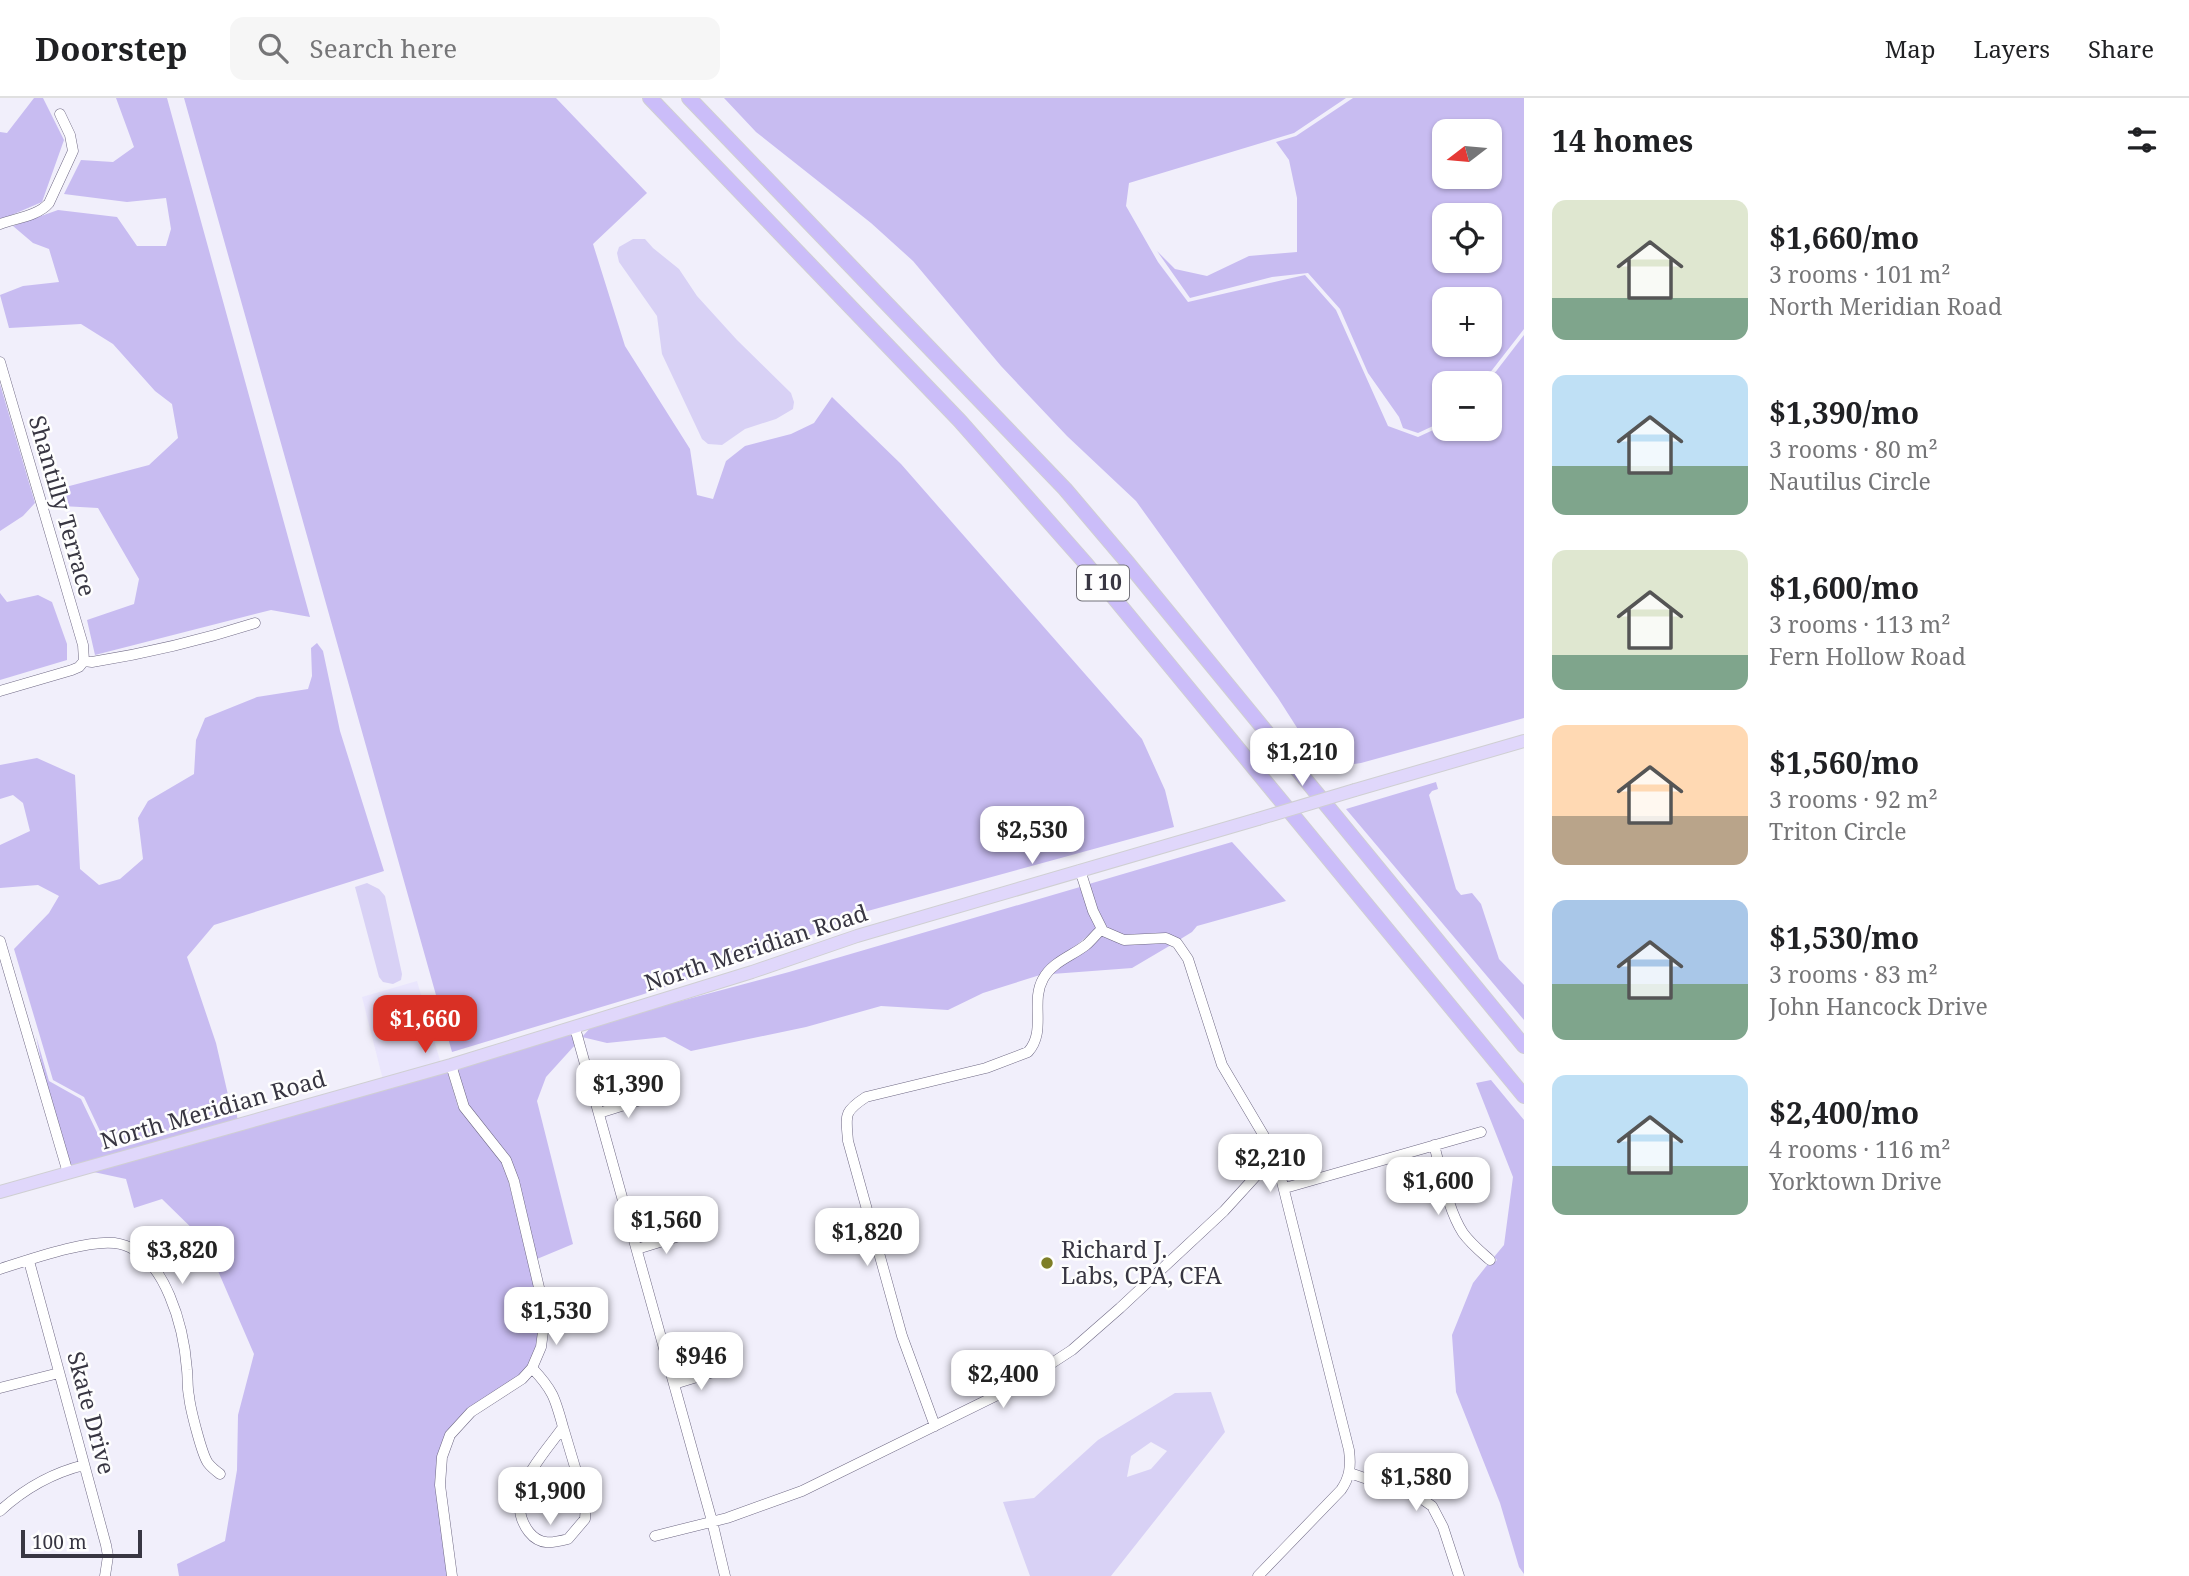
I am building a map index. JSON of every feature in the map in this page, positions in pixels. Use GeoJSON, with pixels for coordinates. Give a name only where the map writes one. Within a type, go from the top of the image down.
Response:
{"type":"FeatureCollection","features":[{"type":"Feature","properties":{"kind":"highway","name":"I 10"},"geometry":{"type":"LineString","coordinates":[[650,98],[960,421],[1061,534],[1524,1096]]}},
{"type":"Feature","properties":{"kind":"highway","name":"I 10"},"geometry":{"type":"LineString","coordinates":[[689,98],[1065,489],[1524,1046]]}},
{"type":"Feature","properties":{"kind":"main road","name":"North Meridian Road"},"geometry":{"type":"LineString","coordinates":[[0,1192],[451,1065],[752,972],[857,936],[1524,741]]}},
{"type":"Feature","properties":{"kind":"street"},"geometry":{"type":"LineString","coordinates":[[0,224],[36,212],[49,203],[73,151],[61,114]]}},
{"type":"Feature","properties":{"kind":"street","name":"Shantilly Terrace"},"geometry":{"type":"LineString","coordinates":[[0,362],[83,645],[83,661]]}},
{"type":"Feature","properties":{"kind":"street"},"geometry":{"type":"LineString","coordinates":[[0,691],[72,670],[79,667],[83,661],[92,663],[145,653],[255,623]]}},
{"type":"Feature","properties":{"kind":"street"},"geometry":{"type":"LineString","coordinates":[[1080,870],[1093,911],[1102,929],[1124,940],[1166,938],[1183,950],[1193,972],[1222,1065],[1267,1141],[1285,1188],[1349,1450],[1350,1473],[1341,1490],[1258,1576]]}},
{"type":"Feature","properties":{"kind":"street"},"geometry":{"type":"LineString","coordinates":[[935,1426],[902,1336],[848,1141],[846,1118],[851,1107],[866,1097],[986,1068],[1028,1052],[1038,1033],[1038,1003],[1042,979],[1055,965],[1086,944],[1102,929]]}},
{"type":"Feature","properties":{"kind":"street"},"geometry":{"type":"LineString","coordinates":[[0,941],[68,1172]]}},
{"type":"Feature","properties":{"kind":"street"},"geometry":{"type":"LineString","coordinates":[[575,1028],[725,1576]]}},
{"type":"Feature","properties":{"kind":"street"},"geometry":{"type":"LineString","coordinates":[[451,1065],[464,1107],[506,1160],[514,1181],[541,1296],[544,1324],[541,1347],[532,1368],[522,1379],[471,1412],[450,1436],[442,1457],[440,1485],[452,1576]]}},
{"type":"Feature","properties":{"kind":"street"},"geometry":{"type":"LineString","coordinates":[[599,1113],[647,1098]]}},
{"type":"Feature","properties":{"kind":"street"},"geometry":{"type":"LineString","coordinates":[[1285,1188],[1481,1132]]}},
{"type":"Feature","properties":{"kind":"street"},"geometry":{"type":"LineString","coordinates":[[1434,1145],[1453,1214],[1462,1232],[1490,1260]]}},
{"type":"Feature","properties":{"kind":"street"},"geometry":{"type":"LineString","coordinates":[[655,1536],[712,1521],[802,1491],[1002,1394],[1072,1350],[1219,1216],[1274,1156]]}},
{"type":"Feature","properties":{"kind":"street"},"geometry":{"type":"LineString","coordinates":[[636,1249],[686,1234]]}},
{"type":"Feature","properties":{"kind":"street"},"geometry":{"type":"LineString","coordinates":[[0,1269],[84,1245],[120,1243],[145,1255],[163,1280],[174,1309],[186,1358],[188,1396],[202,1447],[207,1462],[220,1474]]}},
{"type":"Feature","properties":{"kind":"street","name":"Skate Drive"},"geometry":{"type":"LineString","coordinates":[[29,1261],[106,1545],[108,1556],[105,1576]]}},
{"type":"Feature","properties":{"kind":"street"},"geometry":{"type":"LineString","coordinates":[[532,1368],[550,1387],[556,1399],[586,1504],[585,1519],[568,1539],[545,1543],[538,1541],[524,1525],[519,1510],[519,1493],[563,1427]]}},
{"type":"Feature","properties":{"kind":"street"},"geometry":{"type":"LineString","coordinates":[[674,1384],[720,1370]]}},
{"type":"Feature","properties":{"kind":"street"},"geometry":{"type":"LineString","coordinates":[[0,1388],[59,1373]]}},
{"type":"Feature","properties":{"kind":"street"},"geometry":{"type":"LineString","coordinates":[[0,1511],[21,1493],[48,1477],[84,1465]]}},
{"type":"Feature","properties":{"kind":"street"},"geometry":{"type":"LineString","coordinates":[[1350,1473],[1419,1497],[1432,1506],[1443,1527],[1459,1576]]}},
{"type":"Feature","properties":{"kind":"shaded area"},"geometry":{"type":"Polygon","coordinates":[[[34,98],[43,98],[64,140],[42,202],[0,220],[0,132],[7,133],[34,98]]]}},
{"type":"Feature","properties":{"kind":"shaded area"},"geometry":{"type":"Polygon","coordinates":[[[116,98],[167,98],[310,617],[271,610],[95,655],[87,620],[134,604],[139,579],[98,508],[62,506],[58,489],[149,465],[178,438],[172,404],[155,391],[113,344],[81,324],[9,328],[0,295],[23,286],[59,282],[49,249],[33,243],[13,226],[58,210],[117,217],[137,246],[166,246],[171,229],[166,198],[127,202],[64,194],[81,160],[113,162],[134,147],[116,98]]]}},
{"type":"Feature","properties":{"kind":"shaded area"},"geometry":{"type":"Polygon","coordinates":[[[184,98],[556,98],[647,193],[593,244],[625,346],[690,449],[697,495],[713,499],[726,461],[745,446],[791,434],[814,423],[832,397],[901,464],[1142,739],[1165,790],[1174,827],[864,912],[783,947],[641,995],[452,1052],[184,98]]]}},
{"type":"Feature","properties":{"kind":"shaded area"},"geometry":{"type":"Polygon","coordinates":[[[724,98],[1346,98],[1294,133],[1129,183],[1126,206],[1158,262],[1188,302],[1305,275],[1336,310],[1388,426],[1418,437],[1432,431],[1432,441],[1502,441],[1502,371],[1496,371],[1524,335],[1524,718],[1361,763],[1334,767],[1317,759],[1278,698],[1136,501],[1067,436],[1001,366],[913,261],[871,223],[756,132],[724,98]]]}},
{"type":"Feature","properties":{"kind":"shaded area"},"geometry":{"type":"Polygon","coordinates":[[[1353,98],[1524,98],[1524,329],[1491,371],[1432,371],[1432,427],[1418,433],[1403,428],[1399,417],[1368,373],[1340,309],[1308,273],[1272,277],[1190,298],[1157,251],[1175,269],[1207,276],[1249,256],[1297,252],[1297,198],[1289,160],[1276,142],[1296,136],[1353,98]]]}},
{"type":"Feature","properties":{"kind":"shaded area"},"geometry":{"type":"Polygon","coordinates":[[[633,239],[645,239],[679,269],[697,296],[791,393],[793,409],[776,419],[745,429],[722,445],[708,444],[702,439],[662,354],[657,316],[619,262],[619,247],[633,239]]]}},
{"type":"Feature","properties":{"kind":"shaded area"},"geometry":{"type":"Polygon","coordinates":[[[0,384],[35,503],[23,516],[0,531],[0,384]]]}},
{"type":"Feature","properties":{"kind":"shaded area"},"geometry":{"type":"Polygon","coordinates":[[[0,593],[7,602],[38,595],[52,602],[67,644],[67,660],[0,680],[0,593]]]}},
{"type":"Feature","properties":{"kind":"shaded area"},"geometry":{"type":"Polygon","coordinates":[[[317,643],[323,651],[340,731],[384,871],[214,925],[187,957],[216,1043],[232,1112],[108,1148],[84,1097],[53,1080],[14,949],[49,913],[59,896],[38,885],[0,888],[0,845],[30,831],[23,803],[13,795],[0,799],[0,765],[37,758],[75,775],[80,869],[99,885],[120,879],[143,859],[138,818],[148,801],[194,774],[196,740],[205,718],[257,697],[308,689],[312,676],[311,648],[317,643]]]}},
{"type":"Feature","properties":{"kind":"shaded area"},"geometry":{"type":"Polygon","coordinates":[[[1436,782],[1438,789],[1429,795],[1456,889],[1461,895],[1472,893],[1481,904],[1499,959],[1524,985],[1524,1020],[1346,809],[1436,782]]]}},
{"type":"Feature","properties":{"kind":"shaded area"},"geometry":{"type":"Polygon","coordinates":[[[1232,842],[1286,901],[1197,926],[1179,940],[1160,933],[1125,935],[1105,926],[1089,884],[1232,842]]]}},
{"type":"Feature","properties":{"kind":"shaded area"},"geometry":{"type":"Polygon","coordinates":[[[367,883],[379,889],[385,896],[402,974],[401,980],[393,984],[383,982],[379,977],[355,887],[367,883]]]}},
{"type":"Feature","properties":{"kind":"shaded area"},"geometry":{"type":"Polygon","coordinates":[[[1080,887],[1096,929],[1040,975],[983,993],[948,1010],[881,1006],[806,1027],[691,1051],[665,1037],[607,1043],[582,1037],[591,1027],[628,1015],[789,972],[1080,887]]]}},
{"type":"Feature","properties":{"kind":"shaded area"},"geometry":{"type":"Polygon","coordinates":[[[1102,935],[1119,941],[1171,945],[1132,968],[1052,974],[1102,935]]]}},
{"type":"Feature","properties":{"kind":"shaded area"},"geometry":{"type":"Polygon","coordinates":[[[417,981],[441,1064],[383,1080],[362,997],[417,981]]]}},
{"type":"Feature","properties":{"kind":"shaded area"},"geometry":{"type":"Polygon","coordinates":[[[572,1033],[575,1045],[546,1077],[537,1101],[573,1244],[537,1259],[510,1158],[468,1105],[456,1068],[572,1033]]]}},
{"type":"Feature","properties":{"kind":"shaded area"},"geometry":{"type":"Polygon","coordinates":[[[36,1036],[49,1081],[81,1099],[105,1149],[110,1151],[233,1115],[236,1111],[238,1121],[71,1167],[44,1075],[36,1036]]]}},
{"type":"Feature","properties":{"kind":"shaded area"},"geometry":{"type":"Polygon","coordinates":[[[447,1070],[458,1107],[502,1162],[537,1297],[540,1324],[536,1346],[528,1366],[519,1376],[478,1402],[438,1457],[435,1485],[447,1576],[179,1576],[177,1564],[225,1541],[237,1470],[238,1415],[254,1354],[205,1241],[162,1199],[134,1208],[126,1179],[89,1171],[447,1070]]]}},
{"type":"Feature","properties":{"kind":"shaded area"},"geometry":{"type":"Polygon","coordinates":[[[1491,1080],[1524,1120],[1524,1574],[1519,1567],[1500,1503],[1456,1392],[1452,1335],[1473,1283],[1488,1264],[1490,1266],[1497,1260],[1494,1257],[1504,1245],[1513,1177],[1476,1083],[1491,1080]]]}},
{"type":"Feature","properties":{"kind":"shaded area"},"geometry":{"type":"Polygon","coordinates":[[[1211,1392],[1225,1432],[1111,1576],[1030,1576],[1003,1502],[1034,1498],[1098,1440],[1175,1393],[1211,1392]],[[1151,1442],[1131,1456],[1127,1477],[1151,1469],[1167,1451],[1151,1442]]]}},
{"type":"Feature","properties":{"kind":"place","name":"Richard J. Labs, CPA, CFA"},"geometry":{"type":"Point","coordinates":[1047,1263]}}]}
